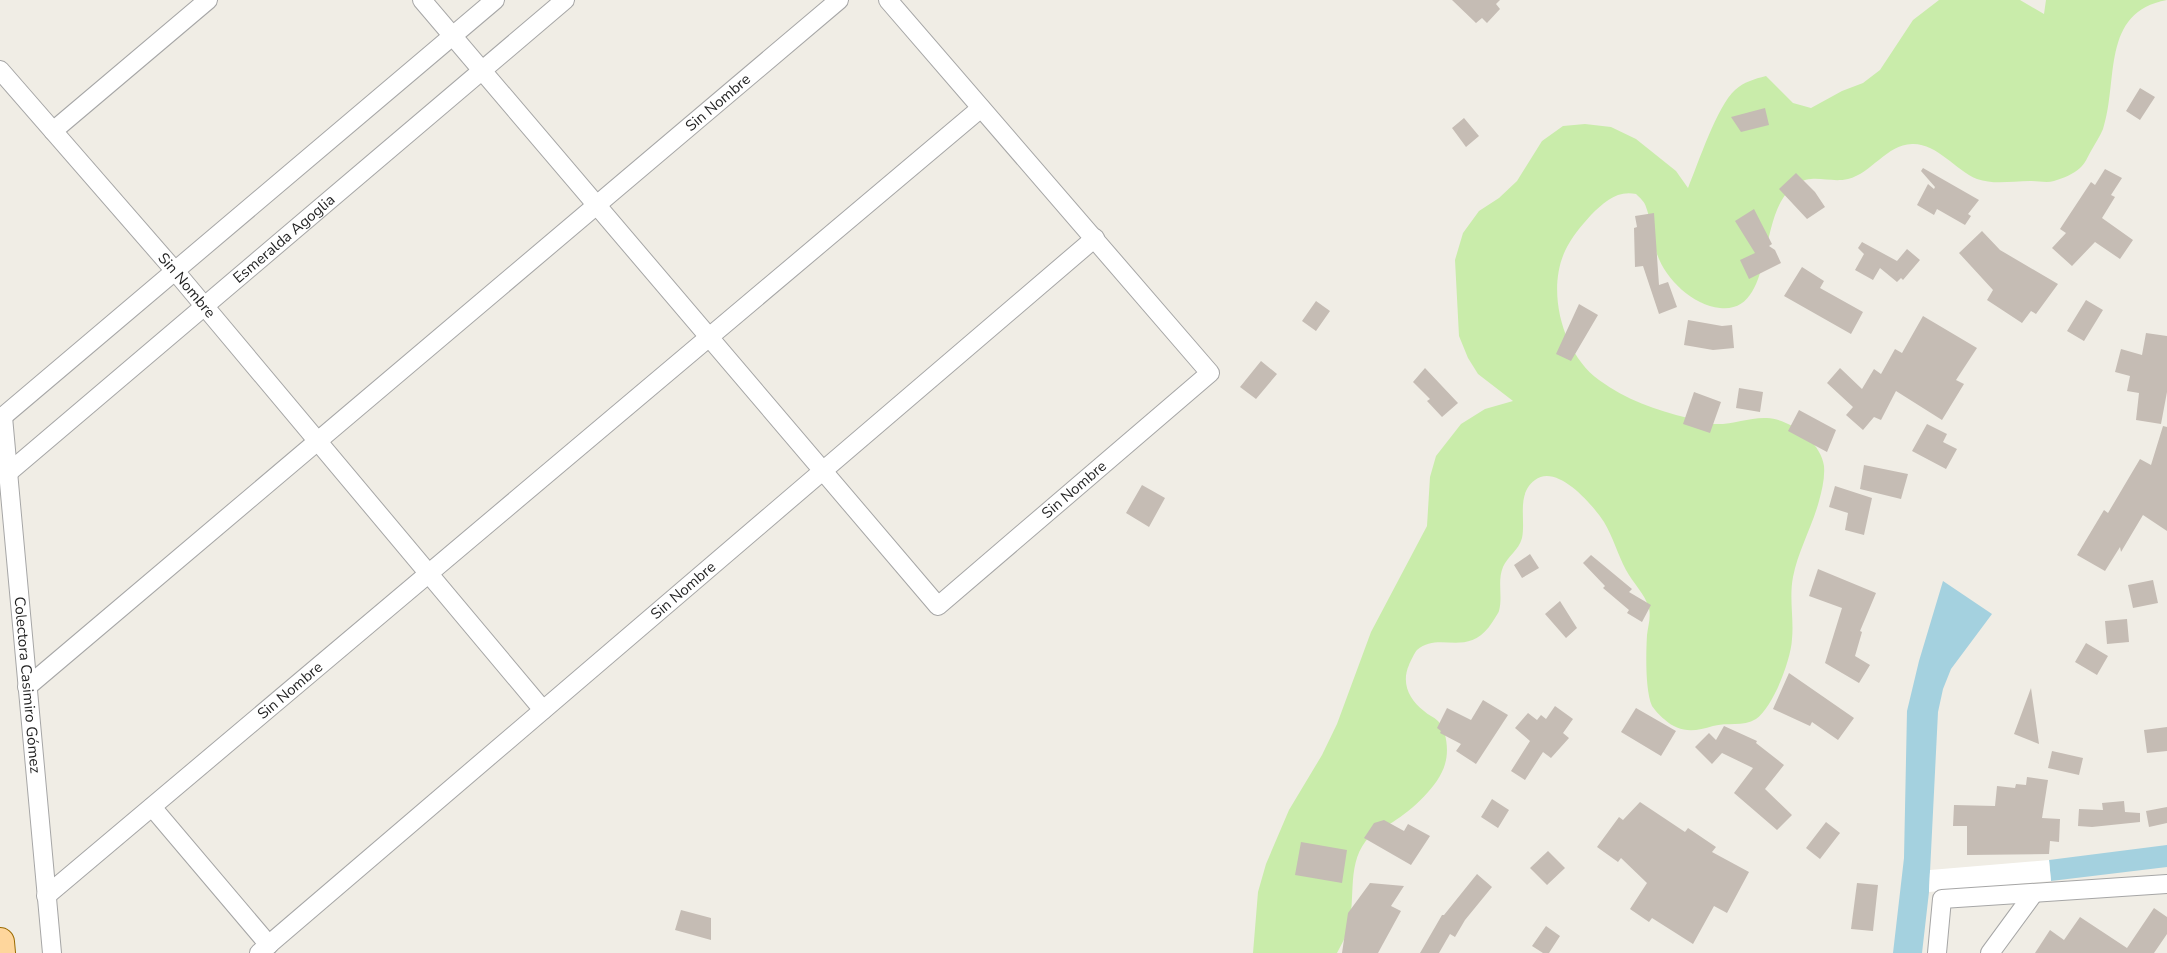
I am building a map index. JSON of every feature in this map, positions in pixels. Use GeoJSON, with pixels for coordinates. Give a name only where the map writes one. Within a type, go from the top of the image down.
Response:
{"type":"FeatureCollection","features":[{"type":"Feature","properties":{"kind":"main road"},"geometry":{"type":"LineString","coordinates":[[0,942],[1,953]]}},
{"type":"Feature","properties":{"kind":"street"},"geometry":{"type":"LineString","coordinates":[[53,131],[208,0]]}},
{"type":"Feature","properties":{"kind":"street","name":"Sin Nombre"},"geometry":{"type":"LineString","coordinates":[[422,0],[938,606],[1210,373],[888,0]]}},
{"type":"Feature","properties":{"kind":"street"},"geometry":{"type":"LineString","coordinates":[[1,418],[495,0]]}},
{"type":"Feature","properties":{"kind":"street","name":"Esmeralda Agoglia"},"geometry":{"type":"LineString","coordinates":[[4,473],[565,0]]}},
{"type":"Feature","properties":{"kind":"street","name":"Sin Nombre"},"geometry":{"type":"LineString","coordinates":[[27,687],[839,0]]}},
{"type":"Feature","properties":{"kind":"street","name":"Sin Nombre"},"geometry":{"type":"LineString","coordinates":[[0,70],[175,271],[543,710]]}},
{"type":"Feature","properties":{"kind":"street","name":"Sin Nombre"},"geometry":{"type":"LineString","coordinates":[[46,896],[982,108]]}},
{"type":"Feature","properties":{"kind":"street","name":"Sin Nombre"},"geometry":{"type":"LineString","coordinates":[[152,807],[264,949],[1095,238]]}},
{"type":"Feature","properties":{"kind":"street","name":"Colectora Casimiro Gómez"},"geometry":{"type":"LineString","coordinates":[[1,418],[4,473],[27,687],[52,953]]}},
{"type":"Feature","properties":{"kind":"street"},"geometry":{"type":"LineString","coordinates":[[1937,953],[1942,899],[2167,884]]}},
{"type":"Feature","properties":{"kind":"street"},"geometry":{"type":"LineString","coordinates":[[1990,953],[2034,893]]}},
{"type":"Feature","properties":{"kind":"green space"},"geometry":{"type":"Polygon","coordinates":[[[1939,0],[2020,0],[2044,14],[2046,0],[2167,0],[2146,7],[2131,18],[2122,33],[2116,51],[2108,110],[2103,129],[2083,164],[2065,177],[2048,182],[1983,181],[1969,175],[1938,152],[1921,145],[1912,144],[1894,149],[1857,176],[1838,180],[1808,179],[1792,188],[1781,201],[1774,219],[1758,280],[1750,296],[1737,306],[1720,308],[1699,302],[1672,280],[1665,271],[1656,251],[1645,205],[1636,194],[1617,195],[1596,210],[1570,241],[1560,267],[1557,285],[1558,303],[1567,339],[1586,369],[1599,380],[1642,404],[1664,412],[1704,422],[1721,424],[1754,419],[1776,419],[1803,433],[1822,457],[1824,479],[1821,493],[1793,577],[1791,593],[1791,648],[1785,670],[1769,704],[1756,719],[1751,721],[1693,730],[1675,727],[1661,717],[1652,706],[1648,691],[1646,651],[1650,615],[1645,598],[1626,570],[1604,522],[1592,506],[1564,481],[1544,476],[1535,480],[1526,492],[1523,507],[1522,538],[1501,572],[1499,611],[1489,627],[1480,636],[1471,641],[1425,645],[1417,650],[1410,664],[1406,678],[1408,690],[1414,701],[1441,725],[1446,741],[1447,753],[1445,764],[1437,781],[1424,797],[1393,822],[1372,834],[1362,846],[1354,868],[1351,917],[1345,938],[1337,953],[1253,953],[1258,892],[1266,864],[1289,810],[1322,755],[1337,724],[1371,632],[1427,526],[1430,477],[1436,456],[1461,424],[1485,409],[1513,401],[1478,374],[1468,358],[1459,336],[1455,260],[1463,233],[1479,211],[1499,198],[1517,181],[1542,141],[1563,126],[1585,124],[1611,127],[1636,139],[1676,171],[1688,188],[1721,109],[1738,87],[1749,81],[1766,76],[1793,103],[1811,108],[1842,91],[1863,83],[1880,70],[1913,20],[1939,0]]]}},
{"type":"Feature","properties":{"kind":"water"},"geometry":{"type":"Polygon","coordinates":[[[1943,581],[1992,614],[1951,669],[1943,689],[1938,712],[1929,892],[1922,953],[1893,953],[1904,858],[1907,711],[1919,661],[1943,581]]]}},
{"type":"Feature","properties":{"kind":"water"},"geometry":{"type":"Polygon","coordinates":[[[2167,845],[2167,867],[2051,881],[2049,860],[2167,845]]]}},
{"type":"Feature","properties":{"kind":"pier"},"geometry":{"type":"Polygon","coordinates":[[[2049,860],[2051,881],[1929,892],[1930,870],[2049,860]]]}},
{"type":"Feature","properties":{"kind":"building"},"geometry":{"type":"Polygon","coordinates":[[[1452,0],[1500,0],[1496,4],[1500,9],[1487,23],[1482,18],[1476,23],[1452,0]]]}},
{"type":"Feature","properties":{"kind":"building"},"geometry":{"type":"Polygon","coordinates":[[[2140,88],[2155,97],[2140,120],[2126,111],[2140,88]]]}},
{"type":"Feature","properties":{"kind":"building"},"geometry":{"type":"Polygon","coordinates":[[[1765,108],[1769,125],[1741,132],[1731,117],[1765,108]]]}},
{"type":"Feature","properties":{"kind":"building"},"geometry":{"type":"Polygon","coordinates":[[[1464,118],[1479,136],[1466,147],[1452,128],[1464,118]]]}},
{"type":"Feature","properties":{"kind":"building"},"geometry":{"type":"Polygon","coordinates":[[[1923,168],[1979,200],[1968,214],[1971,216],[1965,225],[1937,209],[1934,215],[1917,205],[1928,184],[1934,189],[1935,187],[1921,171],[1923,168]]]}},
{"type":"Feature","properties":{"kind":"building"},"geometry":{"type":"Polygon","coordinates":[[[2105,169],[2122,178],[2111,195],[2115,197],[2102,218],[2133,240],[2120,259],[2095,242],[2072,266],[2052,248],[2066,233],[2060,229],[2091,182],[2095,185],[2105,169]]]}},
{"type":"Feature","properties":{"kind":"building"},"geometry":{"type":"Polygon","coordinates":[[[1796,173],[1815,192],[1825,207],[1807,219],[1779,189],[1796,173]]]}},
{"type":"Feature","properties":{"kind":"building"},"geometry":{"type":"Polygon","coordinates":[[[1754,209],[1772,244],[1769,246],[1775,250],[1781,263],[1749,279],[1740,260],[1755,253],[1735,221],[1754,209]]]}},
{"type":"Feature","properties":{"kind":"building"},"geometry":{"type":"Polygon","coordinates":[[[1654,213],[1659,285],[1668,282],[1677,307],[1659,314],[1643,266],[1635,267],[1634,228],[1637,227],[1635,216],[1654,213]]]}},
{"type":"Feature","properties":{"kind":"building"},"geometry":{"type":"Polygon","coordinates":[[[1982,231],[2000,250],[2058,284],[2036,314],[2031,311],[2022,323],[1987,300],[1993,290],[1959,253],[1982,231]]]}},
{"type":"Feature","properties":{"kind":"building"},"geometry":{"type":"Polygon","coordinates":[[[1862,242],[1897,261],[1907,249],[1920,260],[1903,280],[1901,278],[1897,282],[1880,268],[1873,280],[1855,270],[1864,254],[1858,248],[1862,242]]]}},
{"type":"Feature","properties":{"kind":"building"},"geometry":{"type":"Polygon","coordinates":[[[1802,267],[1824,281],[1820,288],[1863,312],[1851,334],[1784,296],[1802,267]]]}},
{"type":"Feature","properties":{"kind":"building"},"geometry":{"type":"Polygon","coordinates":[[[2086,300],[2103,310],[2084,341],[2067,331],[2086,300]]]}},
{"type":"Feature","properties":{"kind":"building"},"geometry":{"type":"Polygon","coordinates":[[[1316,301],[1330,311],[1316,331],[1302,321],[1316,301]]]}},
{"type":"Feature","properties":{"kind":"building"},"geometry":{"type":"Polygon","coordinates":[[[1579,304],[1598,315],[1571,361],[1556,354],[1579,304]]]}},
{"type":"Feature","properties":{"kind":"building"},"geometry":{"type":"Polygon","coordinates":[[[1923,316],[1977,348],[1956,380],[1964,384],[1942,420],[1896,391],[1881,420],[1874,417],[1863,430],[1846,415],[1853,407],[1827,383],[1840,368],[1862,389],[1874,369],[1881,374],[1895,349],[1902,353],[1923,316]]]}},
{"type":"Feature","properties":{"kind":"building"},"geometry":{"type":"Polygon","coordinates":[[[1688,320],[1722,326],[1732,325],[1734,348],[1713,350],[1684,345],[1688,320]]]}},
{"type":"Feature","properties":{"kind":"building"},"geometry":{"type":"Polygon","coordinates":[[[2146,333],[2167,336],[2167,392],[2161,424],[2136,420],[2139,393],[2127,391],[2130,376],[2115,372],[2121,349],[2142,355],[2146,333]]]}},
{"type":"Feature","properties":{"kind":"building"},"geometry":{"type":"Polygon","coordinates":[[[1261,361],[1277,374],[1256,399],[1240,387],[1261,361]]]}},
{"type":"Feature","properties":{"kind":"building"},"geometry":{"type":"Polygon","coordinates":[[[1425,368],[1458,403],[1442,417],[1427,401],[1430,399],[1413,382],[1425,368]]]}},
{"type":"Feature","properties":{"kind":"building"},"geometry":{"type":"Polygon","coordinates":[[[1739,388],[1763,392],[1760,412],[1736,408],[1739,388]]]}},
{"type":"Feature","properties":{"kind":"building"},"geometry":{"type":"Polygon","coordinates":[[[1694,392],[1721,402],[1710,433],[1683,424],[1694,392]]]}},
{"type":"Feature","properties":{"kind":"building"},"geometry":{"type":"Polygon","coordinates":[[[1799,410],[1836,430],[1827,452],[1788,431],[1799,410]]]}},
{"type":"Feature","properties":{"kind":"building"},"geometry":{"type":"Polygon","coordinates":[[[1927,424],[1947,434],[1943,442],[1957,449],[1946,469],[1912,451],[1927,424]]]}},
{"type":"Feature","properties":{"kind":"building"},"geometry":{"type":"Polygon","coordinates":[[[2163,426],[2167,427],[2167,531],[2143,515],[2121,552],[2120,547],[2105,571],[2077,555],[2104,510],[2108,513],[2140,459],[2151,465],[2163,426]]]}},
{"type":"Feature","properties":{"kind":"building"},"geometry":{"type":"Polygon","coordinates":[[[1864,465],[1908,474],[1901,499],[1860,489],[1864,465]]]}},
{"type":"Feature","properties":{"kind":"building"},"geometry":{"type":"Polygon","coordinates":[[[1142,485],[1165,498],[1149,527],[1126,513],[1142,485]]]}},
{"type":"Feature","properties":{"kind":"building"},"geometry":{"type":"Polygon","coordinates":[[[1835,486],[1872,498],[1864,535],[1845,530],[1848,513],[1829,507],[1835,486]]]}},
{"type":"Feature","properties":{"kind":"building"},"geometry":{"type":"Polygon","coordinates":[[[1530,554],[1539,568],[1522,578],[1514,565],[1530,554]]]}},
{"type":"Feature","properties":{"kind":"building"},"geometry":{"type":"Polygon","coordinates":[[[1591,555],[1632,589],[1629,592],[1651,605],[1642,622],[1627,613],[1629,610],[1603,588],[1605,586],[1583,563],[1591,555]]]}},
{"type":"Feature","properties":{"kind":"building"},"geometry":{"type":"Polygon","coordinates":[[[1818,569],[1876,593],[1860,631],[1862,632],[1855,656],[1870,665],[1859,683],[1825,663],[1842,608],[1809,596],[1818,569]]]}},
{"type":"Feature","properties":{"kind":"building"},"geometry":{"type":"Polygon","coordinates":[[[2153,580],[2158,603],[2133,608],[2128,585],[2153,580]]]}},
{"type":"Feature","properties":{"kind":"building"},"geometry":{"type":"Polygon","coordinates":[[[1560,601],[1577,628],[1566,638],[1545,614],[1560,601]]]}},
{"type":"Feature","properties":{"kind":"building"},"geometry":{"type":"Polygon","coordinates":[[[2127,619],[2129,642],[2107,644],[2105,621],[2127,619]]]}},
{"type":"Feature","properties":{"kind":"building"},"geometry":{"type":"Polygon","coordinates":[[[2086,643],[2108,656],[2097,675],[2075,662],[2086,643]]]}},
{"type":"Feature","properties":{"kind":"building"},"geometry":{"type":"Polygon","coordinates":[[[1789,673],[1854,718],[1838,740],[1812,722],[1810,726],[1773,709],[1789,673]]]}},
{"type":"Feature","properties":{"kind":"building"},"geometry":{"type":"Polygon","coordinates":[[[2031,688],[2039,744],[2014,734],[2031,688]]]}},
{"type":"Feature","properties":{"kind":"building"},"geometry":{"type":"Polygon","coordinates":[[[1483,700],[1508,715],[1476,764],[1456,751],[1461,744],[1440,733],[1441,731],[1437,728],[1447,708],[1471,720],[1483,700]]]}},
{"type":"Feature","properties":{"kind":"building"},"geometry":{"type":"Polygon","coordinates":[[[1555,706],[1573,719],[1563,733],[1569,738],[1551,758],[1543,752],[1525,780],[1511,771],[1530,741],[1515,728],[1528,713],[1537,720],[1541,715],[1546,719],[1555,706]]]}},
{"type":"Feature","properties":{"kind":"building"},"geometry":{"type":"Polygon","coordinates":[[[1636,708],[1676,731],[1661,756],[1621,732],[1636,708]]]}},
{"type":"Feature","properties":{"kind":"building"},"geometry":{"type":"Polygon","coordinates":[[[1724,726],[1757,741],[1756,743],[1784,765],[1765,789],[1792,815],[1777,830],[1734,793],[1753,768],[1722,753],[1712,764],[1695,747],[1709,733],[1716,740],[1724,726]]]}},
{"type":"Feature","properties":{"kind":"building"},"geometry":{"type":"Polygon","coordinates":[[[2167,727],[2167,751],[2147,753],[2144,730],[2167,727]]]}},
{"type":"Feature","properties":{"kind":"building"},"geometry":{"type":"Polygon","coordinates":[[[2052,751],[2083,758],[2079,775],[2048,768],[2052,751]]]}},
{"type":"Feature","properties":{"kind":"building"},"geometry":{"type":"Polygon","coordinates":[[[2027,777],[2048,780],[2042,818],[2060,819],[2059,842],[2050,841],[2049,854],[1967,855],[1967,826],[1953,826],[1954,805],[1995,806],[1997,786],[2015,788],[2016,784],[2026,785],[2027,777]]]}},
{"type":"Feature","properties":{"kind":"building"},"geometry":{"type":"Polygon","coordinates":[[[1492,799],[1509,810],[1498,828],[1481,817],[1492,799]]]}},
{"type":"Feature","properties":{"kind":"building"},"geometry":{"type":"Polygon","coordinates":[[[2124,801],[2125,812],[2140,813],[2140,822],[2092,827],[2078,826],[2079,809],[2103,810],[2102,803],[2124,801]]]}},
{"type":"Feature","properties":{"kind":"building"},"geometry":{"type":"Polygon","coordinates":[[[1640,802],[1685,832],[1688,828],[1716,847],[1712,852],[1749,872],[1727,913],[1714,906],[1693,944],[1652,918],[1649,922],[1630,909],[1647,883],[1621,858],[1618,862],[1597,847],[1619,817],[1623,820],[1640,802]]]}},
{"type":"Feature","properties":{"kind":"building"},"geometry":{"type":"Polygon","coordinates":[[[2167,807],[2167,823],[2149,827],[2146,811],[2167,807]]]}},
{"type":"Feature","properties":{"kind":"building"},"geometry":{"type":"Polygon","coordinates":[[[1384,820],[1404,831],[1408,824],[1430,836],[1411,865],[1364,838],[1374,823],[1384,820]]]}},
{"type":"Feature","properties":{"kind":"building"},"geometry":{"type":"Polygon","coordinates":[[[1826,822],[1840,833],[1820,859],[1806,848],[1826,822]]]}},
{"type":"Feature","properties":{"kind":"building"},"geometry":{"type":"Polygon","coordinates":[[[1301,842],[1347,850],[1342,883],[1295,875],[1301,842]]]}},
{"type":"Feature","properties":{"kind":"building"},"geometry":{"type":"Polygon","coordinates":[[[1548,851],[1565,868],[1547,885],[1530,868],[1548,851]]]}},
{"type":"Feature","properties":{"kind":"building"},"geometry":{"type":"Polygon","coordinates":[[[1477,874],[1492,887],[1465,920],[1455,937],[1450,934],[1439,953],[1420,953],[1442,915],[1444,915],[1477,874]]]}},
{"type":"Feature","properties":{"kind":"building"},"geometry":{"type":"Polygon","coordinates":[[[1370,883],[1404,886],[1391,906],[1401,911],[1378,953],[1342,953],[1348,913],[1370,883]]]}},
{"type":"Feature","properties":{"kind":"building"},"geometry":{"type":"Polygon","coordinates":[[[1857,883],[1878,885],[1873,931],[1851,929],[1857,883]]]}},
{"type":"Feature","properties":{"kind":"building"},"geometry":{"type":"Polygon","coordinates":[[[2154,908],[2167,917],[2167,934],[2154,953],[2035,953],[2050,930],[2064,940],[2080,917],[2127,948],[2154,908]]]}},
{"type":"Feature","properties":{"kind":"building"},"geometry":{"type":"Polygon","coordinates":[[[681,910],[711,918],[711,940],[675,930],[681,910]]]}},
{"type":"Feature","properties":{"kind":"building"},"geometry":{"type":"Polygon","coordinates":[[[1546,926],[1560,936],[1549,953],[1543,953],[1532,946],[1546,926]]]}}]}
